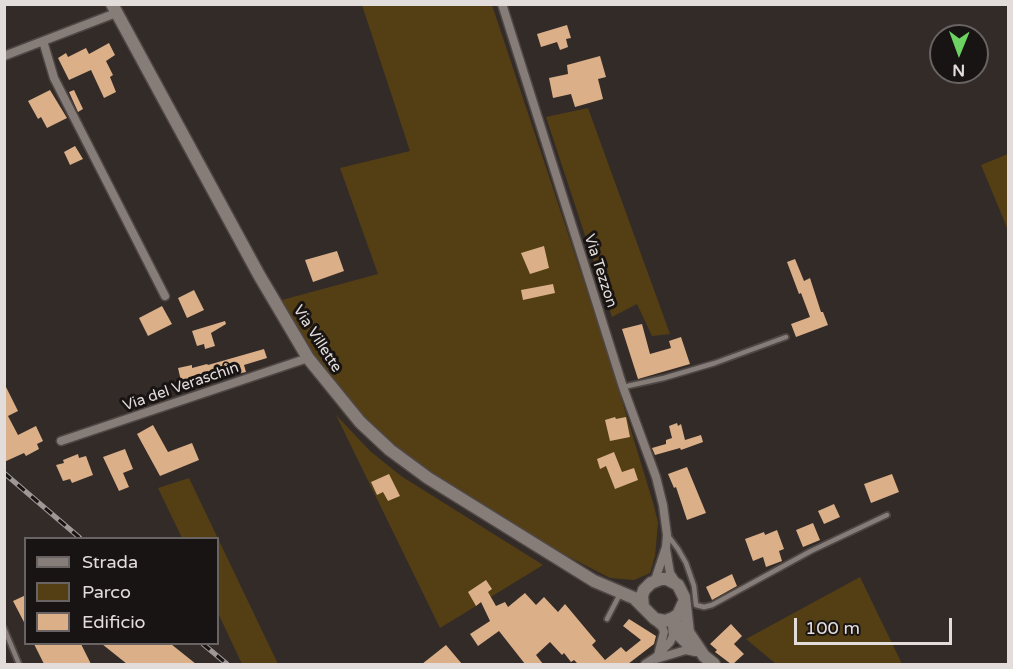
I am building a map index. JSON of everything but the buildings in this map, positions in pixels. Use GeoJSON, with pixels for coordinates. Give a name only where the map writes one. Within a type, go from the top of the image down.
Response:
{"type":"FeatureCollection","features":[{"type":"Feature","properties":{"kind":"street","name":"Via Tezzon"},"geometry":{"type":"LineString","coordinates":[[502,4],[623,387],[656,477],[663,505],[670,573],[678,585]]}},
{"type":"Feature","properties":{"kind":"street"},"geometry":{"type":"LineString","coordinates":[[4,56],[114,9]]}},
{"type":"Feature","properties":{"kind":"street","name":"Via Villette"},"geometry":{"type":"LineString","coordinates":[[114,9],[259,275],[308,358],[360,422],[390,450],[428,478],[594,581],[634,598],[647,612],[660,621],[671,619]]}},
{"type":"Feature","properties":{"kind":"street"},"geometry":{"type":"LineString","coordinates":[[43,41],[54,78],[165,296]]}},
{"type":"Feature","properties":{"kind":"street","name":"Via del Veraschin"},"geometry":{"type":"LineString","coordinates":[[61,441],[308,358]]}},
{"type":"Feature","properties":{"kind":"street","name":"Via Tezzon"},"geometry":{"type":"LineString","coordinates":[[651,583],[666,547]]}},
{"type":"Feature","properties":{"kind":"street","name":"Via Villette"},"geometry":{"type":"LineString","coordinates":[[615,589],[667,579],[678,585]]}},
{"type":"Feature","properties":{"kind":"street"},"geometry":{"type":"LineString","coordinates":[[651,583],[642,596],[647,612],[664,632],[662,644],[651,660]]}},
{"type":"Feature","properties":{"kind":"street"},"geometry":{"type":"LineString","coordinates":[[678,585],[682,591],[688,632],[708,660]]}},
{"type":"Feature","properties":{"kind":"street"},"geometry":{"type":"LineString","coordinates":[[671,619],[678,615],[684,604]]}},
{"type":"Feature","properties":{"kind":"street"},"geometry":{"type":"LineString","coordinates":[[651,660],[673,636],[671,619]]}},
{"type":"Feature","properties":{"kind":"street"},"geometry":{"type":"LineString","coordinates":[[671,619],[679,635],[688,645],[708,660]]}},
{"type":"Feature","properties":{"kind":"street"},"geometry":{"type":"LineString","coordinates":[[651,660],[686,650],[693,651],[708,660]]}},
{"type":"Feature","properties":{"kind":"lane"},"geometry":{"type":"LineString","coordinates":[[623,387],[715,363],[786,337]]}},
{"type":"Feature","properties":{"kind":"lane"},"geometry":{"type":"LineString","coordinates":[[667,535],[686,563],[694,586],[696,605],[704,607],[712,605],[810,551],[887,515]]}},
{"type":"Feature","properties":{"kind":"lane"},"geometry":{"type":"LineString","coordinates":[[607,619],[615,589]]}},
{"type":"Feature","properties":{"kind":"lane"},"geometry":{"type":"LineString","coordinates":[[4,628],[19,664]]}},
{"type":"Feature","properties":{"kind":"green space"},"geometry":{"type":"Polygon","coordinates":[[[362,5],[492,5],[605,345],[654,506],[658,523],[655,556],[650,573],[634,580],[610,578],[550,547],[412,460],[383,436],[355,408],[312,356],[282,300],[378,274],[340,168],[410,151],[362,5]]]}},
{"type":"Feature","properties":{"kind":"green space"},"geometry":{"type":"Polygon","coordinates":[[[588,108],[670,334],[652,336],[637,304],[612,317],[546,117],[588,108]]]}},
{"type":"Feature","properties":{"kind":"green space"},"geometry":{"type":"Polygon","coordinates":[[[1008,154],[1008,230],[981,165],[1008,154]]]}},
{"type":"Feature","properties":{"kind":"green space"},"geometry":{"type":"Polygon","coordinates":[[[336,415],[370,451],[401,476],[543,565],[440,628],[336,415]]]}},
{"type":"Feature","properties":{"kind":"green space"},"geometry":{"type":"Polygon","coordinates":[[[189,478],[218,537],[182,537],[158,488],[189,478]]]}},
{"type":"Feature","properties":{"kind":"green space"},"geometry":{"type":"Polygon","coordinates":[[[219,541],[278,664],[242,664],[219,615],[219,541]]]}},
{"type":"Feature","properties":{"kind":"green space"},"geometry":{"type":"Polygon","coordinates":[[[860,577],[902,664],[776,664],[746,639],[860,577]]]}},
{"type":"Feature","properties":{"kind":"railway"},"geometry":{"type":"LineString","coordinates":[[4,473],[79,537]]}},
{"type":"Feature","properties":{"kind":"railway"},"geometry":{"type":"LineString","coordinates":[[204,645],[227,664]]}}]}
